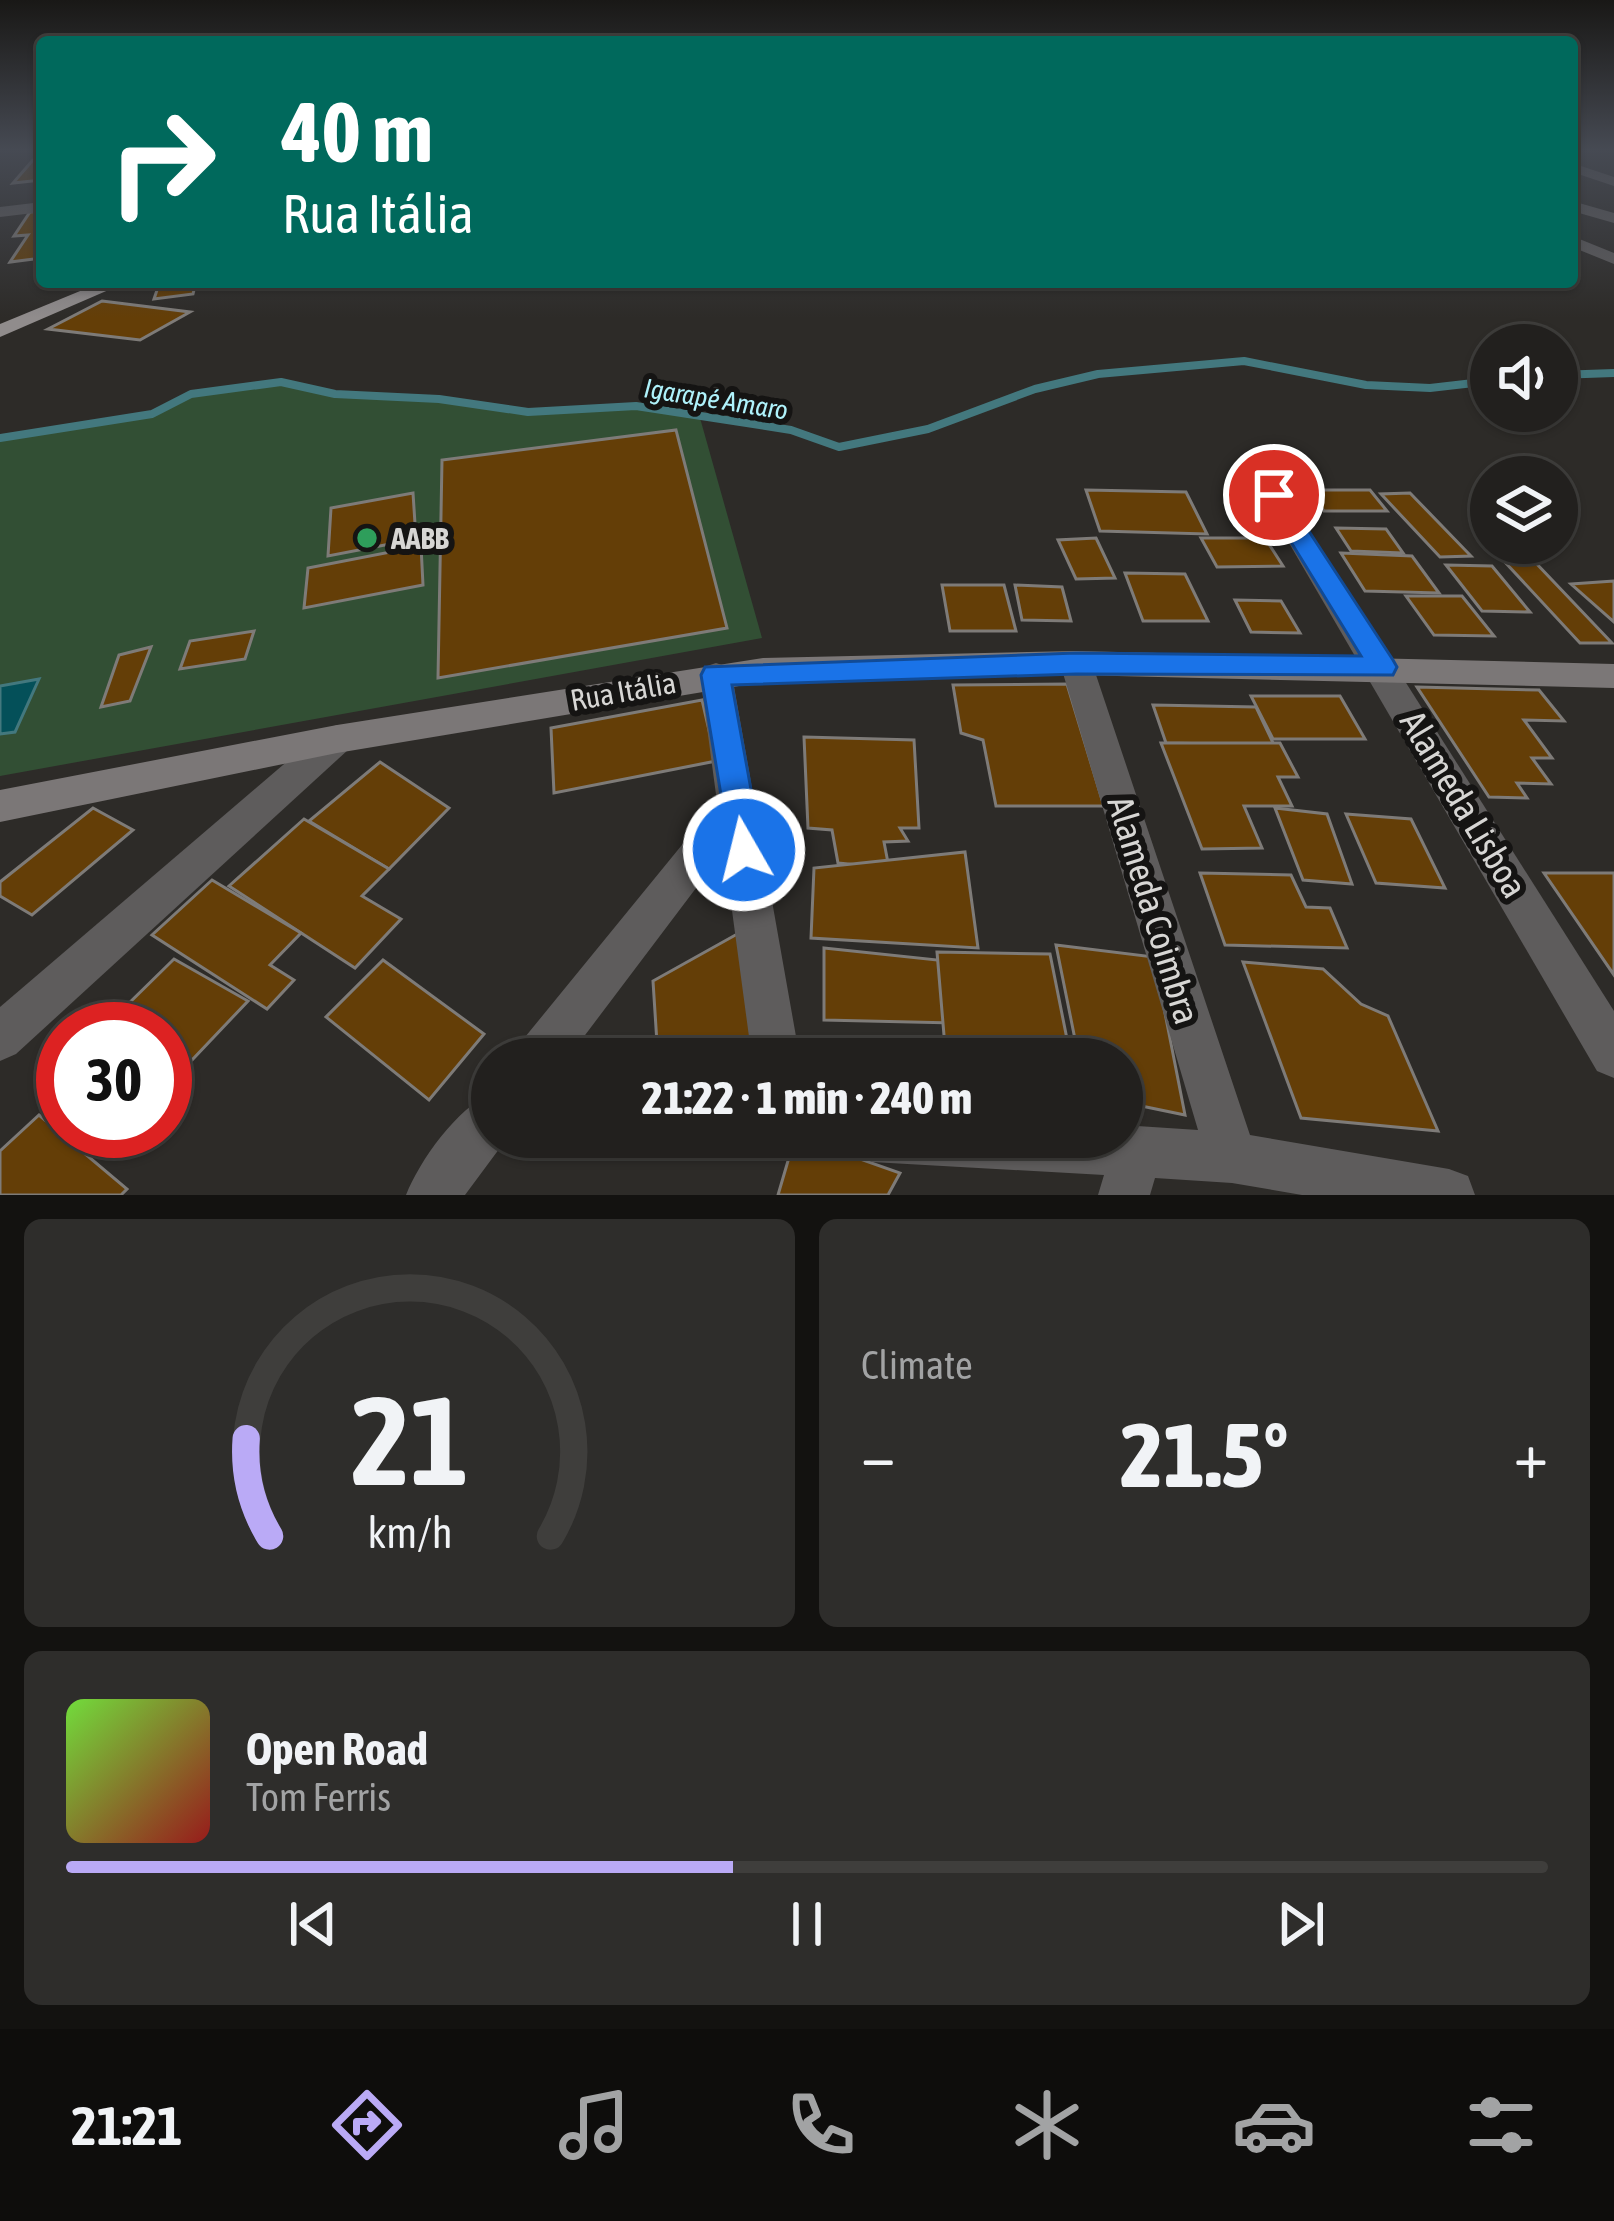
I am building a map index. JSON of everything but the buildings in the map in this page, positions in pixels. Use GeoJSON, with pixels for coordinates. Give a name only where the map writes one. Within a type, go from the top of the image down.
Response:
{"type":"FeatureCollection","features":[{"type":"Feature","properties":{"kind":"main road"},"geometry":{"type":"LineString","coordinates":[[0,318],[72,288]]}},
{"type":"Feature","properties":{"kind":"main road"},"geometry":{"type":"LineString","coordinates":[[0,318],[82,288]]}},
{"type":"Feature","properties":{"kind":"main road"},"geometry":{"type":"LineString","coordinates":[[0,331],[104,288]]}},
{"type":"Feature","properties":{"kind":"street"},"geometry":{"type":"LineString","coordinates":[[0,212],[36,208]]}},
{"type":"Feature","properties":{"kind":"street"},"geometry":{"type":"LineString","coordinates":[[1578,208],[1614,218]]}},
{"type":"Feature","properties":{"kind":"street"},"geometry":{"type":"LineString","coordinates":[[1578,244],[1614,259]]}},
{"type":"Feature","properties":{"kind":"street","name":"Alameda Lisboa"},"geometry":{"type":"LineString","coordinates":[[1274,495],[1614,1054]]}},
{"type":"Feature","properties":{"kind":"street","name":"Rua Itália"},"geometry":{"type":"LineString","coordinates":[[0,806],[337,740],[716,675],[1076,663],[1614,676]]}},
{"type":"Feature","properties":{"kind":"street","name":"Alameda Coimbra"},"geometry":{"type":"LineString","coordinates":[[1076,663],[1232,1157]]}},
{"type":"Feature","properties":{"kind":"street"},"geometry":{"type":"LineString","coordinates":[[716,675],[773,1038]]}},
{"type":"Feature","properties":{"kind":"street"},"geometry":{"type":"LineString","coordinates":[[0,1037],[337,740]]}},
{"type":"Feature","properties":{"kind":"street"},"geometry":{"type":"LineString","coordinates":[[554,1038],[738,803]]}},
{"type":"Feature","properties":{"kind":"street"},"geometry":{"type":"LineString","coordinates":[[432,1195],[471,1145]]}},
{"type":"Feature","properties":{"kind":"street"},"geometry":{"type":"LineString","coordinates":[[1022,1158],[1130,1173],[1232,1157],[1449,1195]]}},
{"type":"Feature","properties":{"kind":"green space","name":"AABB"},"geometry":{"type":"Polygon","coordinates":[[[281,382],[335,394],[439,399],[528,412],[636,406],[700,418],[762,638],[0,776],[0,438],[152,414],[191,394],[281,382]]]}},
{"type":"Feature","properties":{"kind":"water"},"geometry":{"type":"Polygon","coordinates":[[[39,679],[15,732],[0,734],[0,686],[39,679]]]}},
{"type":"Feature","properties":{"kind":"waterway","name":"Igarapé Amaro"},"geometry":{"type":"LineString","coordinates":[[0,438],[152,414],[191,394],[281,382],[335,394],[439,399],[528,412],[636,406],[791,430],[839,447],[928,429],[1035,389],[1098,374],[1244,361],[1366,385],[1430,388],[1470,383]]}},
{"type":"Feature","properties":{"kind":"waterway","name":"Igarapé Amaro"},"geometry":{"type":"LineString","coordinates":[[1578,374],[1614,373]]}},
{"type":"Feature","properties":{"kind":"place","name":"AABB"},"geometry":{"type":"Point","coordinates":[367,538]}},
{"type":"Feature","properties":{"kind":"route"},"geometry":{"type":"LineString","coordinates":[[744,850],[716,675],[1076,663],[1382,667],[1274,495]]}}]}
